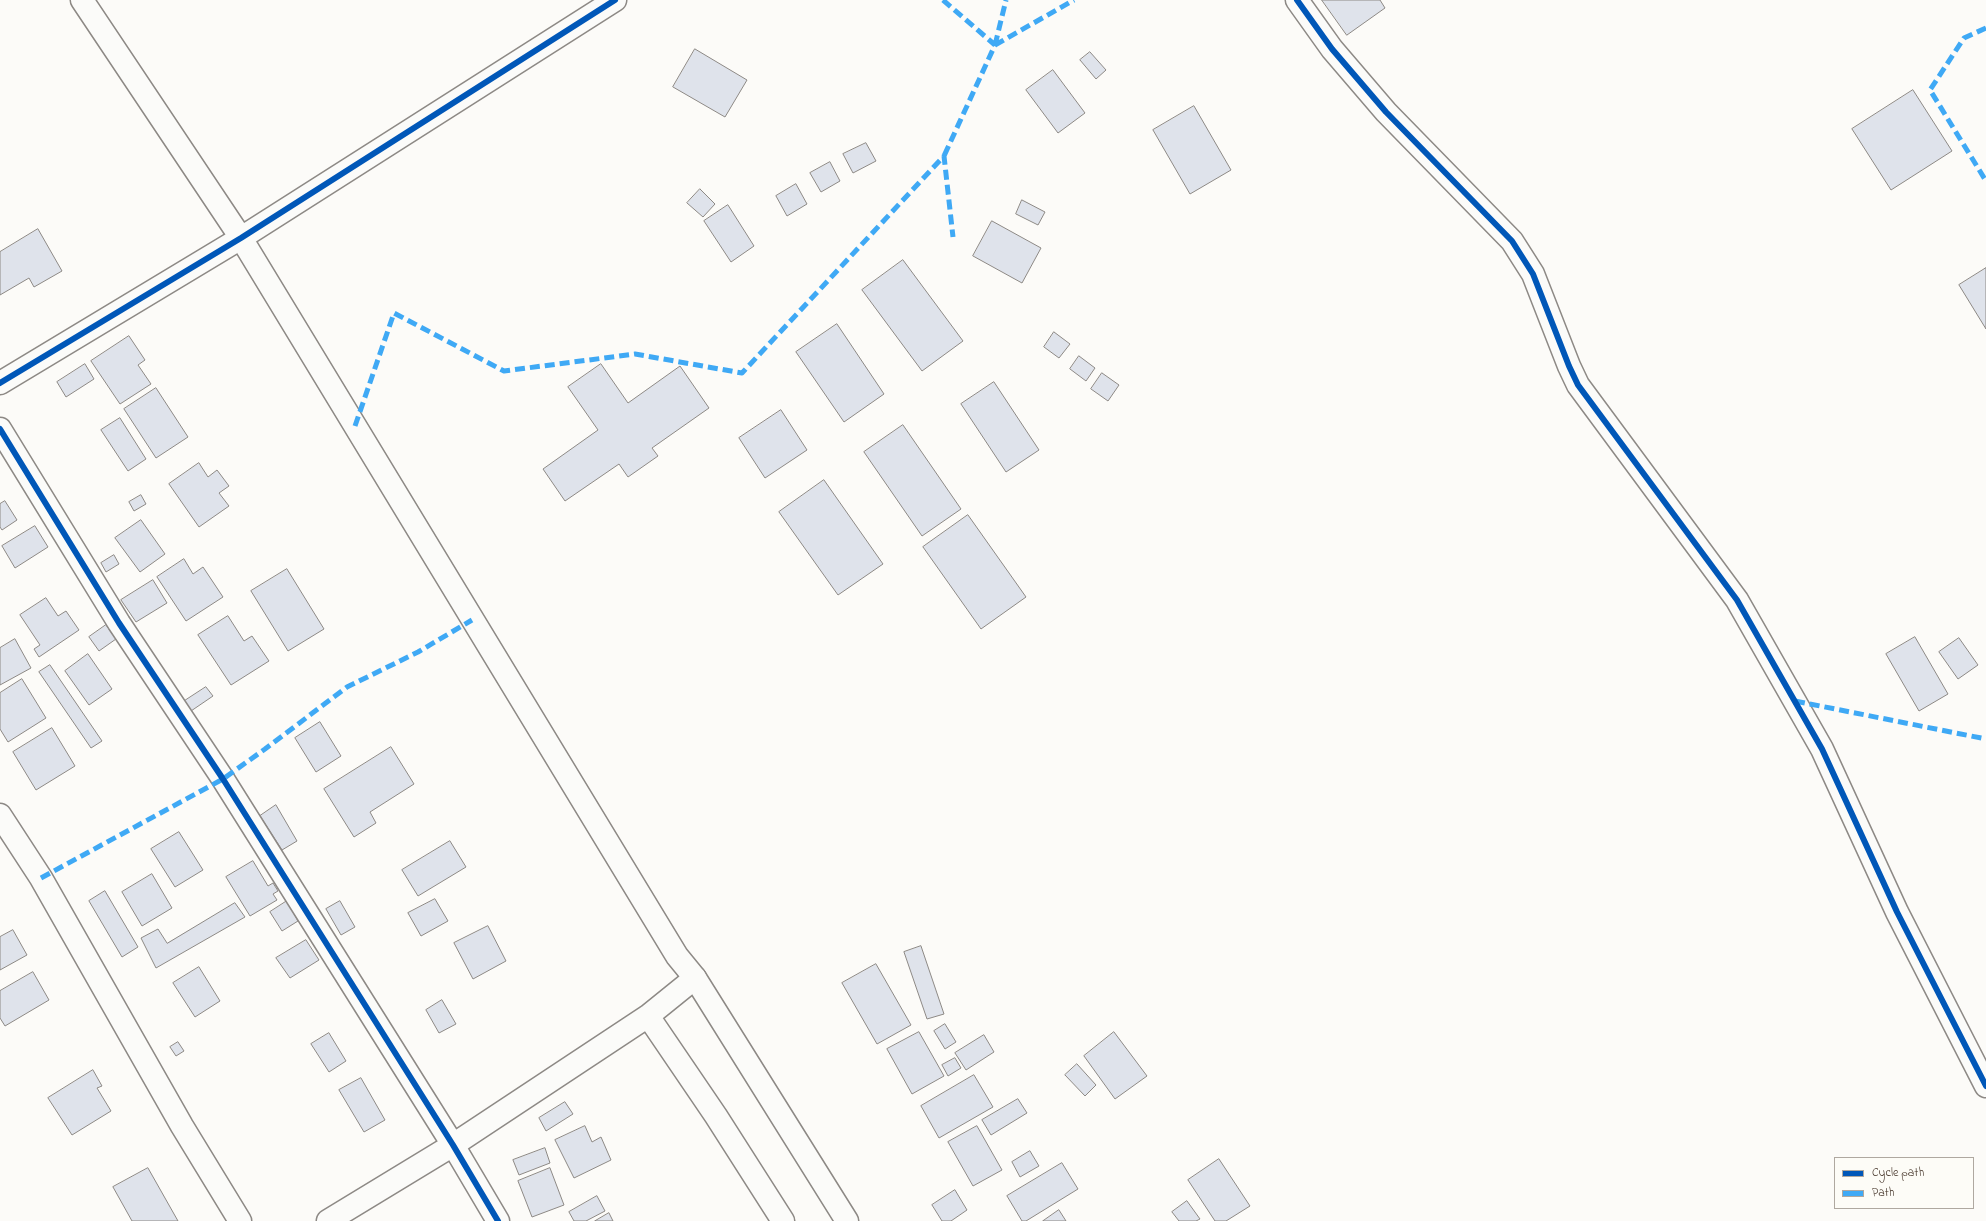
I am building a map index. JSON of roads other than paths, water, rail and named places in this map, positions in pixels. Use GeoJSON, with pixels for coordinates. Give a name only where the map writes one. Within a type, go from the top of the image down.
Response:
{"type":"FeatureCollection","features":[{"type":"Feature","properties":{"kind":"street"},"geometry":{"type":"LineString","coordinates":[[82,0],[241,238],[677,956],[694,978],[847,1221]]}},
{"type":"Feature","properties":{"kind":"street"},"geometry":{"type":"LineString","coordinates":[[0,383],[241,238],[615,0]]}},
{"type":"Feature","properties":{"kind":"street"},"geometry":{"type":"LineString","coordinates":[[1297,0],[1332,48],[1386,112],[1512,241],[1533,274],[1569,366],[1578,385],[1737,600],[1822,749],[1897,912],[1986,1086]]}},
{"type":"Feature","properties":{"kind":"street"},"geometry":{"type":"LineString","coordinates":[[0,429],[119,623],[223,779],[453,1145],[498,1221]]}},
{"type":"Feature","properties":{"kind":"street"},"geometry":{"type":"LineString","coordinates":[[0,815],[41,878],[182,1126],[240,1221]]}},
{"type":"Feature","properties":{"kind":"street"},"geometry":{"type":"LineString","coordinates":[[328,1221],[453,1145],[648,1016],[694,978]]}},
{"type":"Feature","properties":{"kind":"street"},"geometry":{"type":"LineString","coordinates":[[648,1016],[716,1116],[783,1221]]}}]}
